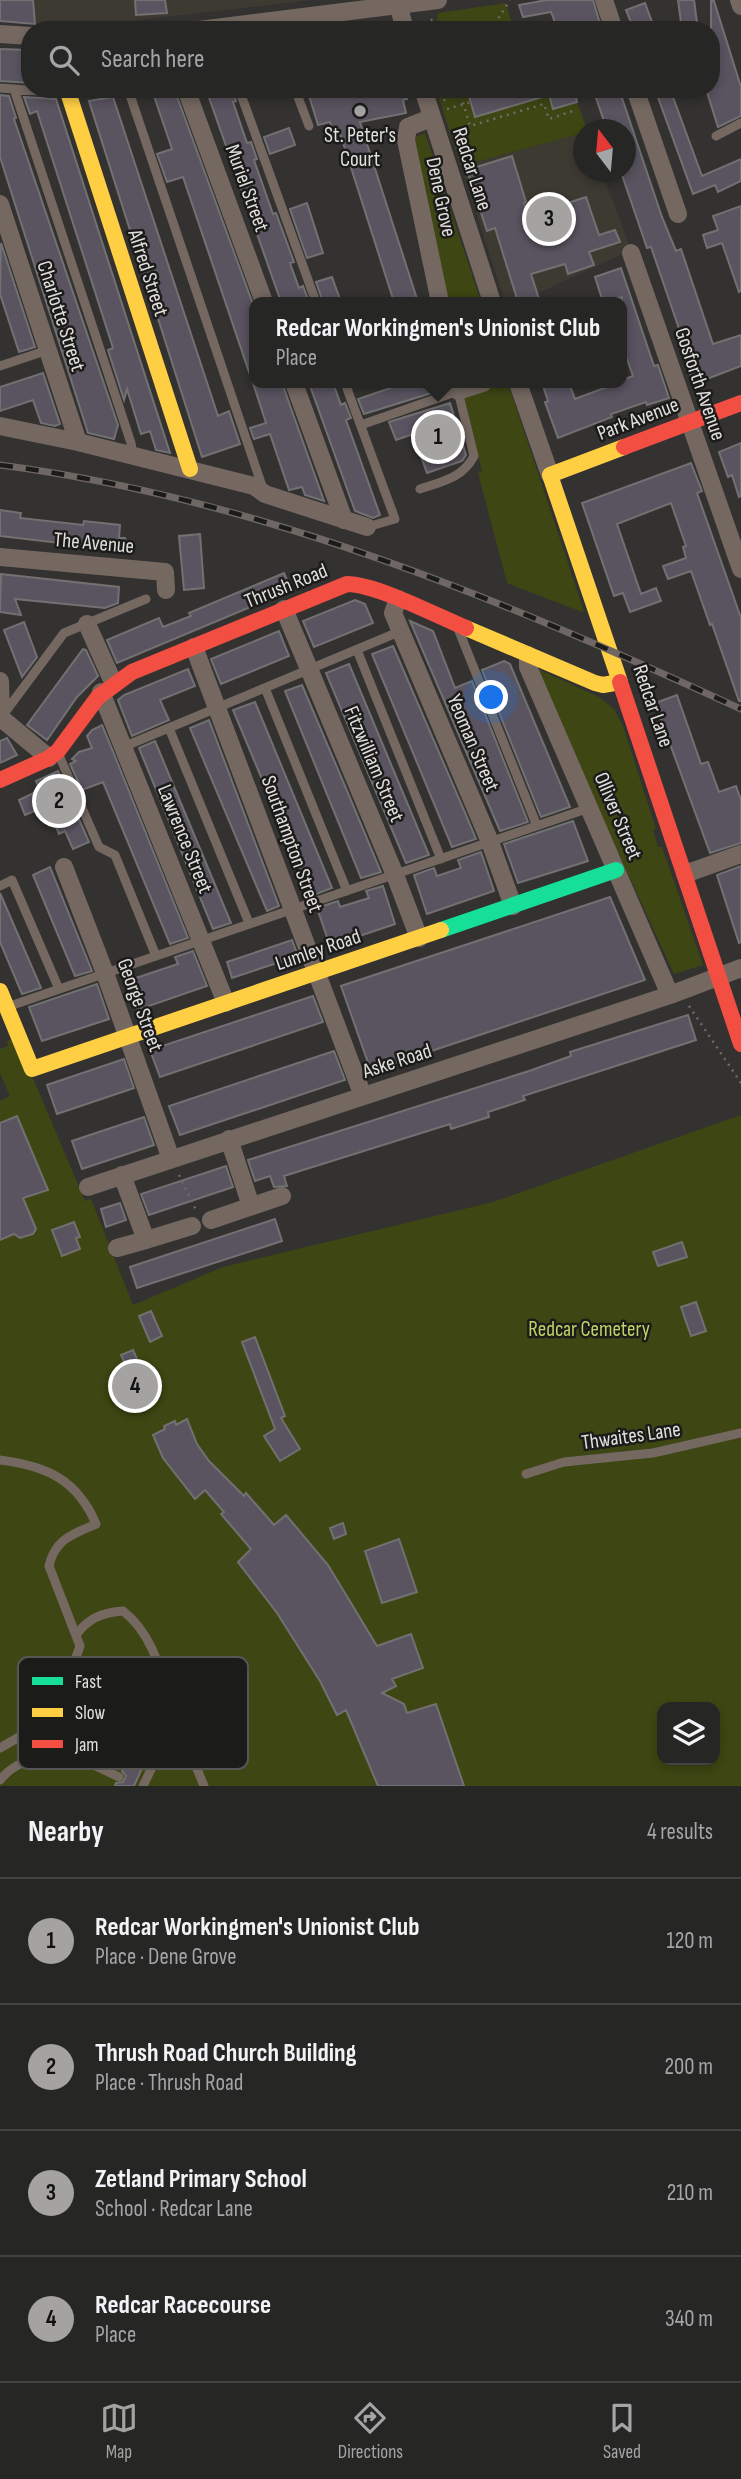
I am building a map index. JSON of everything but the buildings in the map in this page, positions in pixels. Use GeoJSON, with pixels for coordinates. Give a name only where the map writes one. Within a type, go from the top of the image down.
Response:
{"type":"FeatureCollection","features":[{"type":"Feature","properties":{"kind":"main road","name":"Alfred Street"},"geometry":{"type":"LineString","coordinates":[[69,98],[190,470]]}},
{"type":"Feature","properties":{"kind":"main road","name":"Park Avenue"},"geometry":{"type":"LineString","coordinates":[[550,475],[741,402]]}},
{"type":"Feature","properties":{"kind":"main road","name":"Redcar Lane"},"geometry":{"type":"LineString","coordinates":[[550,475],[741,1044]]}},
{"type":"Feature","properties":{"kind":"main road","name":"Thrush Road"},"geometry":{"type":"LineString","coordinates":[[107,687],[194,647],[347,584],[357,584],[455,622],[528,661],[595,683],[610,685],[621,682]]}},
{"type":"Feature","properties":{"kind":"main road"},"geometry":{"type":"LineString","coordinates":[[0,780],[53,755],[107,687]]}},
{"type":"Feature","properties":{"kind":"main road","name":"Lumley Road"},"geometry":{"type":"LineString","coordinates":[[6,1007],[32,1069],[616,870]]}},
{"type":"Feature","properties":{"kind":"main road"},"geometry":{"type":"LineString","coordinates":[[0,991],[6,1007]]}},
{"type":"Feature","properties":{"kind":"street"},"geometry":{"type":"LineString","coordinates":[[297,21],[397,3],[438,0]]}},
{"type":"Feature","properties":{"kind":"street"},"geometry":{"type":"LineString","coordinates":[[604,0],[611,21]]}},
{"type":"Feature","properties":{"kind":"street"},"geometry":{"type":"LineString","coordinates":[[739,0],[741,6]]}},
{"type":"Feature","properties":{"kind":"street"},"geometry":{"type":"LineString","coordinates":[[397,3],[402,21]]}},
{"type":"Feature","properties":{"kind":"street"},"geometry":{"type":"LineString","coordinates":[[0,34],[21,35]]}},
{"type":"Feature","properties":{"kind":"street","name":"Muriel Street"},"geometry":{"type":"LineString","coordinates":[[189,98],[262,297]]}},
{"type":"Feature","properties":{"kind":"street","name":"Redcar Lane"},"geometry":{"type":"LineString","coordinates":[[425,98],[490,297]]}},
{"type":"Feature","properties":{"kind":"street"},"geometry":{"type":"LineString","coordinates":[[638,98],[678,214]]}},
{"type":"Feature","properties":{"kind":"street","name":"Dene Grove"},"geometry":{"type":"LineString","coordinates":[[430,116],[408,127],[406,140],[439,297]]}},
{"type":"Feature","properties":{"kind":"street","name":"Charlotte Street"},"geometry":{"type":"LineString","coordinates":[[0,204],[78,442]]}},
{"type":"Feature","properties":{"kind":"street","name":"Gosforth Avenue"},"geometry":{"type":"LineString","coordinates":[[631,253],[741,569]]}},
{"type":"Feature","properties":{"kind":"street"},"geometry":{"type":"LineString","coordinates":[[296,388],[344,520]]}},
{"type":"Feature","properties":{"kind":"street","name":"Redcar Lane"},"geometry":{"type":"LineString","coordinates":[[520,388],[550,475]]}},
{"type":"Feature","properties":{"kind":"street"},"geometry":{"type":"LineString","coordinates":[[0,426],[78,442],[254,486],[265,494],[368,527]]}},
{"type":"Feature","properties":{"kind":"street","name":"The Avenue"},"geometry":{"type":"LineString","coordinates":[[0,557],[165,572],[166,590]]}},
{"type":"Feature","properties":{"kind":"street","name":"Yeoman Street"},"geometry":{"type":"LineString","coordinates":[[398,599],[393,612],[490,842],[513,906]]}},
{"type":"Feature","properties":{"kind":"street","name":"Fitzwilliam Street"},"geometry":{"type":"LineString","coordinates":[[284,609],[419,937]]}},
{"type":"Feature","properties":{"kind":"street","name":"Lawrence Street"},"geometry":{"type":"LineString","coordinates":[[88,624],[123,747],[226,1003]]}},
{"type":"Feature","properties":{"kind":"street","name":"Southampton Street"},"geometry":{"type":"LineString","coordinates":[[194,647],[363,1096]]}},
{"type":"Feature","properties":{"kind":"street","name":"Olliver Street"},"geometry":{"type":"LineString","coordinates":[[528,661],[616,870],[675,993]]}},
{"type":"Feature","properties":{"kind":"street"},"geometry":{"type":"LineString","coordinates":[[0,681],[1,718],[53,755]]}},
{"type":"Feature","properties":{"kind":"street"},"geometry":{"type":"LineString","coordinates":[[685,874],[741,854]]}},
{"type":"Feature","properties":{"kind":"street","name":"George Street"},"geometry":{"type":"LineString","coordinates":[[64,867],[171,1158]]}},
{"type":"Feature","properties":{"kind":"street","name":"Aske Road"},"geometry":{"type":"LineString","coordinates":[[88,1187],[675,993],[741,968]]}},
{"type":"Feature","properties":{"kind":"street"},"geometry":{"type":"LineString","coordinates":[[229,1139],[251,1206]]}},
{"type":"Feature","properties":{"kind":"street"},"geometry":{"type":"LineString","coordinates":[[122,1175],[146,1240]]}},
{"type":"Feature","properties":{"kind":"street"},"geometry":{"type":"LineString","coordinates":[[117,1248],[200,1219],[282,1196]]}},
{"type":"Feature","properties":{"kind":"lane"},"geometry":{"type":"LineString","coordinates":[[0,88],[21,89]]}},
{"type":"Feature","properties":{"kind":"lane"},"geometry":{"type":"LineString","coordinates":[[14,89],[131,443],[133,456]]}},
{"type":"Feature","properties":{"kind":"lane"},"geometry":{"type":"LineString","coordinates":[[131,98],[265,494]]}},
{"type":"Feature","properties":{"kind":"lane"},"geometry":{"type":"LineString","coordinates":[[242,98],[314,297]]}},
{"type":"Feature","properties":{"kind":"lane"},"geometry":{"type":"LineString","coordinates":[[298,98],[309,126]]}},
{"type":"Feature","properties":{"kind":"lane"},"geometry":{"type":"LineString","coordinates":[[716,136],[741,123]]}},
{"type":"Feature","properties":{"kind":"lane"},"geometry":{"type":"LineString","coordinates":[[1,364],[49,350]]}},
{"type":"Feature","properties":{"kind":"lane"},"geometry":{"type":"LineString","coordinates":[[347,388],[395,519],[368,527]]}},
{"type":"Feature","properties":{"kind":"lane"},"geometry":{"type":"LineString","coordinates":[[361,425],[455,388]]}},
{"type":"Feature","properties":{"kind":"lane"},"geometry":{"type":"LineString","coordinates":[[420,489],[458,476],[474,456],[458,388]]}},
{"type":"Feature","properties":{"kind":"lane"},"geometry":{"type":"LineString","coordinates":[[1,718],[64,633],[146,599]]}},
{"type":"Feature","properties":{"kind":"lane"},"geometry":{"type":"LineString","coordinates":[[455,622],[537,826]]}},
{"type":"Feature","properties":{"kind":"lane"},"geometry":{"type":"LineString","coordinates":[[123,747],[401,631]]}},
{"type":"Feature","properties":{"kind":"lane"},"geometry":{"type":"LineString","coordinates":[[357,650],[441,859]]}},
{"type":"Feature","properties":{"kind":"lane"},"geometry":{"type":"LineString","coordinates":[[265,688],[347,891]]}},
{"type":"Feature","properties":{"kind":"lane"},"geometry":{"type":"LineString","coordinates":[[169,728],[249,923]]}},
{"type":"Feature","properties":{"kind":"lane"},"geometry":{"type":"LineString","coordinates":[[53,755],[99,847],[115,855],[156,956]]}},
{"type":"Feature","properties":{"kind":"lane"},"geometry":{"type":"LineString","coordinates":[[6,1007],[589,808]]}},
{"type":"Feature","properties":{"kind":"lane"},"geometry":{"type":"LineString","coordinates":[[0,886],[12,880],[59,989]]}},
{"type":"Feature","properties":{"kind":"lane","name":"Thwaites Lane"},"geometry":{"type":"LineString","coordinates":[[526,1475],[565,1462],[653,1453],[741,1433]]}},
{"type":"Feature","properties":{"kind":"lane"},"geometry":{"type":"LineString","coordinates":[[0,1460],[30,1464],[51,1473],[82,1497],[96,1524],[62,1539],[51,1556],[49,1566],[77,1634],[80,1646],[76,1657]]}},
{"type":"Feature","properties":{"kind":"lane"},"geometry":{"type":"LineString","coordinates":[[77,1634],[96,1617],[110,1611],[123,1611],[141,1626],[154,1657]]}},
{"type":"Feature","properties":{"kind":"lane"},"geometry":{"type":"LineString","coordinates":[[0,1748],[18,1738]]}},
{"type":"Feature","properties":{"kind":"lane"},"geometry":{"type":"LineString","coordinates":[[0,1780],[18,1766]]}},
{"type":"Feature","properties":{"kind":"lane"},"geometry":{"type":"LineString","coordinates":[[101,1769],[118,1777]]}},
{"type":"Feature","properties":{"kind":"lane"},"geometry":{"type":"LineString","coordinates":[[143,1786],[151,1769]]}},
{"type":"Feature","properties":{"kind":"lane"},"geometry":{"type":"LineString","coordinates":[[197,1769],[204,1786]]}},
{"type":"Feature","properties":{"kind":"path"},"geometry":{"type":"LineString","coordinates":[[497,21],[510,0]]}},
{"type":"Feature","properties":{"kind":"path"},"geometry":{"type":"LineString","coordinates":[[462,98],[470,126],[544,104],[549,119],[576,110]]}},
{"type":"Feature","properties":{"kind":"path"},"geometry":{"type":"LineString","coordinates":[[430,116],[471,102]]}},
{"type":"Feature","properties":{"kind":"path"},"geometry":{"type":"LineString","coordinates":[[675,993],[741,1083]]}},
{"type":"Feature","properties":{"kind":"path"},"geometry":{"type":"LineString","coordinates":[[171,1158],[200,1219]]}},
{"type":"Feature","properties":{"kind":"shaded area"},"geometry":{"type":"Polygon","coordinates":[[[0,0],[312,0],[129,21],[0,21],[0,0]]]}},
{"type":"Feature","properties":{"kind":"shaded area"},"geometry":{"type":"Polygon","coordinates":[[[573,136],[573,182],[606,182],[631,250],[530,297],[503,297],[461,166],[573,136]]]}},
{"type":"Feature","properties":{"kind":"green space"},"geometry":{"type":"Polygon","coordinates":[[[506,3],[511,21],[436,21],[438,13],[506,3]]]}},
{"type":"Feature","properties":{"kind":"green space"},"geometry":{"type":"Polygon","coordinates":[[[439,98],[470,98],[476,117],[539,98],[550,98],[553,109],[577,102],[583,119],[573,119],[573,136],[461,166],[439,98]]]}},
{"type":"Feature","properties":{"kind":"green space"},"geometry":{"type":"Polygon","coordinates":[[[425,133],[479,297],[445,297],[413,138],[425,133]]]}},
{"type":"Feature","properties":{"kind":"green space"},"geometry":{"type":"Polygon","coordinates":[[[483,388],[510,388],[584,611],[507,583],[478,473],[482,471],[464,394],[483,388]]]}},
{"type":"Feature","properties":{"kind":"green space"},"geometry":{"type":"Polygon","coordinates":[[[538,669],[599,697],[614,709],[623,726],[656,829],[653,830],[658,847],[662,847],[703,965],[674,974],[546,696],[538,669]]]}},
{"type":"Feature","properties":{"kind":"green space","name":"Redcar Cemetery"},"geometry":{"type":"Polygon","coordinates":[[[16,1038],[85,1201],[91,1199],[133,1305],[223,1267],[493,1202],[741,1115],[741,1786],[0,1786],[0,1101],[10,1096],[0,1073],[0,1049],[8,1046],[7,1041],[16,1038]]]}},
{"type":"Feature","properties":{"kind":"railway"},"geometry":{"type":"LineString","coordinates":[[0,465],[97,481],[193,502],[287,528],[471,593],[741,709]]}},
{"type":"Feature","properties":{"kind":"traffic: fast"},"geometry":{"type":"LineString","coordinates":[[441,930],[616,870]]}},
{"type":"Feature","properties":{"kind":"traffic: slow"},"geometry":{"type":"LineString","coordinates":[[70,98],[190,469]]}},
{"type":"Feature","properties":{"kind":"traffic: slow"},"geometry":{"type":"LineString","coordinates":[[466,628],[595,683],[603,685],[620,682],[550,475],[624,447]]}},
{"type":"Feature","properties":{"kind":"traffic: slow"},"geometry":{"type":"LineString","coordinates":[[0,991],[32,1069],[441,930]]}},
{"type":"Feature","properties":{"kind":"traffic: jam"},"geometry":{"type":"LineString","coordinates":[[624,447],[741,403]]}},
{"type":"Feature","properties":{"kind":"traffic: jam"},"geometry":{"type":"LineString","coordinates":[[0,780],[49,758],[58,751],[98,697],[132,672],[347,584],[374,589],[466,628]]}},
{"type":"Feature","properties":{"kind":"traffic: jam"},"geometry":{"type":"LineString","coordinates":[[620,682],[741,1044]]}},
{"type":"Feature","properties":{"kind":"place","name":"St. Peter's Court"},"geometry":{"type":"Point","coordinates":[360,111]}},
{"type":"Feature","properties":{"kind":"place","name":"Zetland Primary School"},"geometry":{"type":"Point","coordinates":[549,219]}},
{"type":"Feature","properties":{"kind":"place","name":"Redcar Workingmen's Unionist Club"},"geometry":{"type":"Point","coordinates":[438,437]}},
{"type":"Feature","properties":{"kind":"place","name":"Thrush Road Church Building"},"geometry":{"type":"Point","coordinates":[59,801]}},
{"type":"Feature","properties":{"kind":"place","name":"Redcar Racecourse"},"geometry":{"type":"Point","coordinates":[135,1386]}}]}
